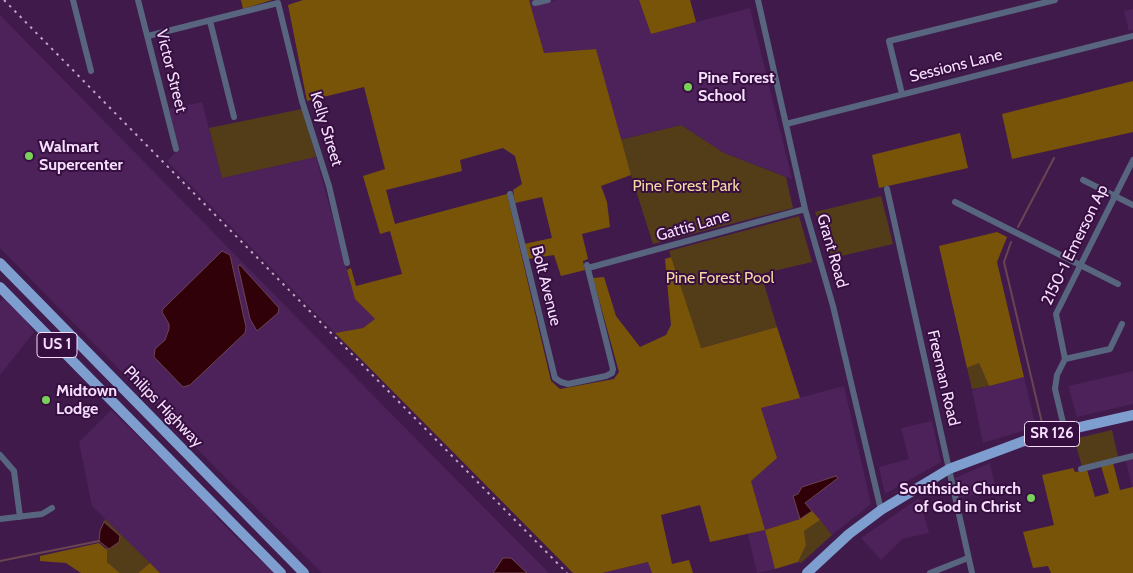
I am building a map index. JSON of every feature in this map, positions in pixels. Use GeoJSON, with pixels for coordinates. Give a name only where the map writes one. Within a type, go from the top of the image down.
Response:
{"type":"FeatureCollection","features":[{"type":"Feature","properties":{"kind":"main road","name":"Philips Highway"},"geometry":{"type":"LineString","coordinates":[[0,263],[304,573]]}},
{"type":"Feature","properties":{"kind":"main road","name":"Philips Highway"},"geometry":{"type":"LineString","coordinates":[[1,289],[281,573]]}},
{"type":"Feature","properties":{"kind":"main road","name":"SR 126"},"geometry":{"type":"LineString","coordinates":[[806,573],[849,534],[881,510],[949,469],[1010,445],[1133,415]]}},
{"type":"Feature","properties":{"kind":"street"},"geometry":{"type":"LineString","coordinates":[[73,0],[91,71]]}},
{"type":"Feature","properties":{"kind":"street","name":"Victor Street"},"geometry":{"type":"LineString","coordinates":[[138,0],[176,149]]}},
{"type":"Feature","properties":{"kind":"street"},"geometry":{"type":"LineString","coordinates":[[535,3],[548,0]]}},
{"type":"Feature","properties":{"kind":"street","name":"Grant Road"},"geometry":{"type":"LineString","coordinates":[[758,0],[805,209],[833,306],[881,510]]}},
{"type":"Feature","properties":{"kind":"street"},"geometry":{"type":"LineString","coordinates":[[902,94],[889,41],[1055,0]]}},
{"type":"Feature","properties":{"kind":"street","name":"Kelly Street"},"geometry":{"type":"LineString","coordinates":[[210,21],[278,3],[302,101],[329,186],[347,263]]}},
{"type":"Feature","properties":{"kind":"street"},"geometry":{"type":"LineString","coordinates":[[148,36],[210,21],[234,117]]}},
{"type":"Feature","properties":{"kind":"street","name":"Sessions Lane"},"geometry":{"type":"LineString","coordinates":[[786,124],[1133,36]]}},
{"type":"Feature","properties":{"kind":"street","name":"2150-1 Emerson Ap"},"geometry":{"type":"LineString","coordinates":[[1065,359],[1056,314],[1133,160]]}},
{"type":"Feature","properties":{"kind":"street"},"geometry":{"type":"LineString","coordinates":[[1083,180],[1133,204]]}},
{"type":"Feature","properties":{"kind":"street","name":"Freeman Road"},"geometry":{"type":"LineString","coordinates":[[887,188],[972,573]]}},
{"type":"Feature","properties":{"kind":"street","name":"Bolt Avenue"},"geometry":{"type":"LineString","coordinates":[[510,194],[555,378],[568,384],[612,373]]}},
{"type":"Feature","properties":{"kind":"street"},"geometry":{"type":"LineString","coordinates":[[955,202],[1118,284]]}},
{"type":"Feature","properties":{"kind":"street","name":"Gattis Lane"},"geometry":{"type":"LineString","coordinates":[[612,373],[613,369],[587,266],[805,209]]}},
{"type":"Feature","properties":{"kind":"street"},"geometry":{"type":"LineString","coordinates":[[1065,431],[1055,380],[1065,359],[1110,349],[1122,324]]}},
{"type":"Feature","properties":{"kind":"street"},"geometry":{"type":"LineString","coordinates":[[153,442],[165,431]]}},
{"type":"Feature","properties":{"kind":"street"},"geometry":{"type":"LineString","coordinates":[[0,455],[14,471],[20,517]]}},
{"type":"Feature","properties":{"kind":"street"},"geometry":{"type":"LineString","coordinates":[[1081,469],[1133,456]]}},
{"type":"Feature","properties":{"kind":"street"},"geometry":{"type":"LineString","coordinates":[[223,513],[234,501]]}},
{"type":"Feature","properties":{"kind":"street"},"geometry":{"type":"LineString","coordinates":[[0,519],[42,514],[52,508]]}},
{"type":"Feature","properties":{"kind":"street"},"geometry":{"type":"LineString","coordinates":[[930,573],[968,558]]}},
{"type":"Feature","properties":{"kind":"shaded area"},"geometry":{"type":"Polygon","coordinates":[[[241,0],[272,0],[243,9],[241,0]]]}},
{"type":"Feature","properties":{"kind":"shaded area"},"geometry":{"type":"Polygon","coordinates":[[[303,0],[529,0],[544,53],[596,49],[631,175],[601,186],[607,202],[610,227],[582,234],[588,259],[583,261],[585,270],[561,276],[554,255],[528,259],[524,244],[552,238],[542,197],[515,203],[513,190],[522,184],[515,156],[503,148],[460,160],[462,171],[386,190],[395,224],[507,194],[551,381],[560,389],[614,379],[619,372],[593,278],[604,277],[616,316],[640,347],[666,335],[671,325],[665,259],[671,257],[701,348],[777,327],[800,398],[761,408],[777,458],[751,481],[765,530],[710,542],[700,505],[661,515],[672,564],[689,560],[693,573],[652,573],[648,562],[602,573],[573,573],[335,333],[363,328],[375,319],[355,299],[347,270],[351,268],[356,286],[402,274],[390,231],[380,234],[363,176],[385,169],[364,87],[307,101],[288,5],[303,0]]]}},
{"type":"Feature","properties":{"kind":"shaded area","name":"Pine Forest School"},"geometry":{"type":"Polygon","coordinates":[[[529,0],[535,0],[532,1],[535,6],[556,0],[639,0],[651,34],[750,8],[792,179],[724,153],[681,125],[620,140],[596,49],[544,53],[529,0]]]}},
{"type":"Feature","properties":{"kind":"shaded area"},"geometry":{"type":"Polygon","coordinates":[[[639,0],[690,0],[696,22],[651,34],[639,0]]]}},
{"type":"Feature","properties":{"kind":"shaded area"},"geometry":{"type":"Polygon","coordinates":[[[1133,9],[1133,30],[1129,31],[1124,11],[1133,9]]]}},
{"type":"Feature","properties":{"kind":"shaded area"},"geometry":{"type":"Polygon","coordinates":[[[0,15],[549,573],[322,573],[220,472],[0,248],[0,15]]]}},
{"type":"Feature","properties":{"kind":"shaded area"},"geometry":{"type":"Polygon","coordinates":[[[1133,81],[1133,132],[1012,159],[1002,114],[1133,81]]]}},
{"type":"Feature","properties":{"kind":"shaded area"},"geometry":{"type":"Polygon","coordinates":[[[202,102],[222,178],[316,157],[355,299],[375,319],[363,328],[335,333],[167,161],[179,149],[169,109],[202,102]]]}},
{"type":"Feature","properties":{"kind":"shaded area"},"geometry":{"type":"Polygon","coordinates":[[[960,133],[968,168],[879,188],[872,155],[960,133]]]}},
{"type":"Feature","properties":{"kind":"shaded area"},"geometry":{"type":"Polygon","coordinates":[[[997,232],[1007,237],[997,262],[1024,377],[989,386],[979,363],[967,368],[939,246],[997,232]]]}},
{"type":"Feature","properties":{"kind":"shaded area"},"geometry":{"type":"Polygon","coordinates":[[[222,251],[230,255],[246,327],[245,333],[190,385],[183,387],[154,357],[155,349],[165,340],[169,329],[169,324],[162,312],[222,251]]]}},
{"type":"Feature","properties":{"kind":"shaded area"},"geometry":{"type":"Polygon","coordinates":[[[240,265],[279,308],[278,313],[257,331],[250,319],[238,266],[240,265]]]}},
{"type":"Feature","properties":{"kind":"shaded area"},"geometry":{"type":"Polygon","coordinates":[[[4,299],[23,317],[34,332],[0,375],[0,301],[4,299]]]}},
{"type":"Feature","properties":{"kind":"shaded area"},"geometry":{"type":"Polygon","coordinates":[[[1133,371],[1133,404],[1077,417],[1068,386],[1133,371]]]}},
{"type":"Feature","properties":{"kind":"shaded area"},"geometry":{"type":"Polygon","coordinates":[[[1024,377],[1036,427],[983,443],[972,390],[1024,377]]]}},
{"type":"Feature","properties":{"kind":"shaded area"},"geometry":{"type":"Polygon","coordinates":[[[844,386],[871,504],[832,535],[805,504],[837,478],[793,496],[800,519],[765,530],[751,481],[777,458],[761,408],[844,386]]]}},
{"type":"Feature","properties":{"kind":"shaded area"},"geometry":{"type":"Polygon","coordinates":[[[111,410],[212,509],[217,518],[253,554],[275,573],[160,573],[92,506],[79,442],[111,410]]]}},
{"type":"Feature","properties":{"kind":"shaded area"},"geometry":{"type":"Polygon","coordinates":[[[932,421],[941,462],[885,494],[879,467],[909,459],[901,428],[932,421]]]}},
{"type":"Feature","properties":{"kind":"shaded area"},"geometry":{"type":"Polygon","coordinates":[[[1133,458],[1133,487],[1132,487],[1126,460],[1133,458]]]}},
{"type":"Feature","properties":{"kind":"shaded area"},"geometry":{"type":"Polygon","coordinates":[[[990,463],[996,490],[958,498],[955,478],[990,463]]]}},
{"type":"Feature","properties":{"kind":"shaded area"},"geometry":{"type":"Polygon","coordinates":[[[1113,463],[1120,490],[1133,487],[1133,573],[1051,573],[1048,566],[1033,568],[1023,532],[1054,525],[1042,475],[1073,468],[1075,472],[1087,470],[1095,497],[1109,493],[1101,466],[1113,463]]]}},
{"type":"Feature","properties":{"kind":"shaded area"},"geometry":{"type":"Polygon","coordinates":[[[836,476],[838,478],[805,503],[812,511],[800,519],[793,496],[798,494],[802,487],[836,476]]]}},
{"type":"Feature","properties":{"kind":"shaded area"},"geometry":{"type":"Polygon","coordinates":[[[919,498],[929,533],[902,539],[881,560],[861,538],[919,498]]]}},
{"type":"Feature","properties":{"kind":"shaded area"},"geometry":{"type":"Polygon","coordinates":[[[812,511],[820,520],[804,531],[806,545],[798,562],[775,569],[765,530],[800,519],[812,511]]]}},
{"type":"Feature","properties":{"kind":"shaded area"},"geometry":{"type":"Polygon","coordinates":[[[104,522],[120,536],[119,542],[109,549],[99,541],[100,531],[104,522]]]}},
{"type":"Feature","properties":{"kind":"shaded area"},"geometry":{"type":"Polygon","coordinates":[[[765,530],[775,569],[757,573],[748,534],[765,530]]]}},
{"type":"Feature","properties":{"kind":"shaded area"},"geometry":{"type":"Polygon","coordinates":[[[99,543],[107,550],[107,562],[120,573],[81,573],[66,563],[40,561],[40,556],[99,543]]]}},
{"type":"Feature","properties":{"kind":"shaded area"},"geometry":{"type":"Polygon","coordinates":[[[503,558],[511,558],[527,573],[493,573],[503,558]]]}},
{"type":"Feature","properties":{"kind":"shaded area"},"geometry":{"type":"Polygon","coordinates":[[[649,562],[652,573],[602,573],[649,562]]]}},
{"type":"Feature","properties":{"kind":"shaded area"},"geometry":{"type":"Polygon","coordinates":[[[150,563],[160,573],[138,573],[150,563]]]}},
{"type":"Feature","properties":{"kind":"green space"},"geometry":{"type":"Polygon","coordinates":[[[302,109],[316,157],[222,178],[209,128],[302,109]]]}},
{"type":"Feature","properties":{"kind":"green space","name":"Pine Forest Park"},"geometry":{"type":"Polygon","coordinates":[[[681,125],[724,153],[786,177],[793,208],[653,244],[620,140],[681,125]]]}},
{"type":"Feature","properties":{"kind":"green space"},"geometry":{"type":"Polygon","coordinates":[[[881,196],[893,244],[832,258],[815,212],[881,196]]]}},
{"type":"Feature","properties":{"kind":"green space","name":"Pine Forest Pool"},"geometry":{"type":"Polygon","coordinates":[[[799,216],[812,262],[761,274],[777,327],[700,348],[669,251],[799,216]]]}},
{"type":"Feature","properties":{"kind":"green space"},"geometry":{"type":"Polygon","coordinates":[[[979,363],[989,386],[972,389],[967,368],[979,363]]]}},
{"type":"Feature","properties":{"kind":"green space"},"geometry":{"type":"Polygon","coordinates":[[[1112,430],[1118,457],[1082,466],[1074,439],[1112,430]]]}},
{"type":"Feature","properties":{"kind":"green space"},"geometry":{"type":"Polygon","coordinates":[[[105,519],[150,563],[138,573],[120,573],[107,562],[106,548],[109,549],[120,536],[111,530],[104,522],[105,519]]]}},
{"type":"Feature","properties":{"kind":"green space"},"geometry":{"type":"Polygon","coordinates":[[[820,520],[832,535],[801,563],[798,562],[806,545],[804,531],[820,520]]]}},
{"type":"Feature","properties":{"kind":"waterway"},"geometry":{"type":"LineString","coordinates":[[1018,227],[1054,158]]}},
{"type":"Feature","properties":{"kind":"waterway"},"geometry":{"type":"LineString","coordinates":[[1011,242],[1004,262],[1042,423]]}},
{"type":"Feature","properties":{"kind":"waterway"},"geometry":{"type":"LineString","coordinates":[[0,561],[99,541]]}},
{"type":"Feature","properties":{"kind":"railway"},"geometry":{"type":"LineString","coordinates":[[4,0],[567,573]]}},
{"type":"Feature","properties":{"kind":"place","name":"Pine Forest School"},"geometry":{"type":"Point","coordinates":[688,87]}},
{"type":"Feature","properties":{"kind":"place","name":"Walmart Supercenter"},"geometry":{"type":"Point","coordinates":[29,156]}},
{"type":"Feature","properties":{"kind":"place","name":"Midtown Lodge"},"geometry":{"type":"Point","coordinates":[46,400]}},
{"type":"Feature","properties":{"kind":"place","name":"Southside Church of God in Christ"},"geometry":{"type":"Point","coordinates":[1031,498]}}]}
